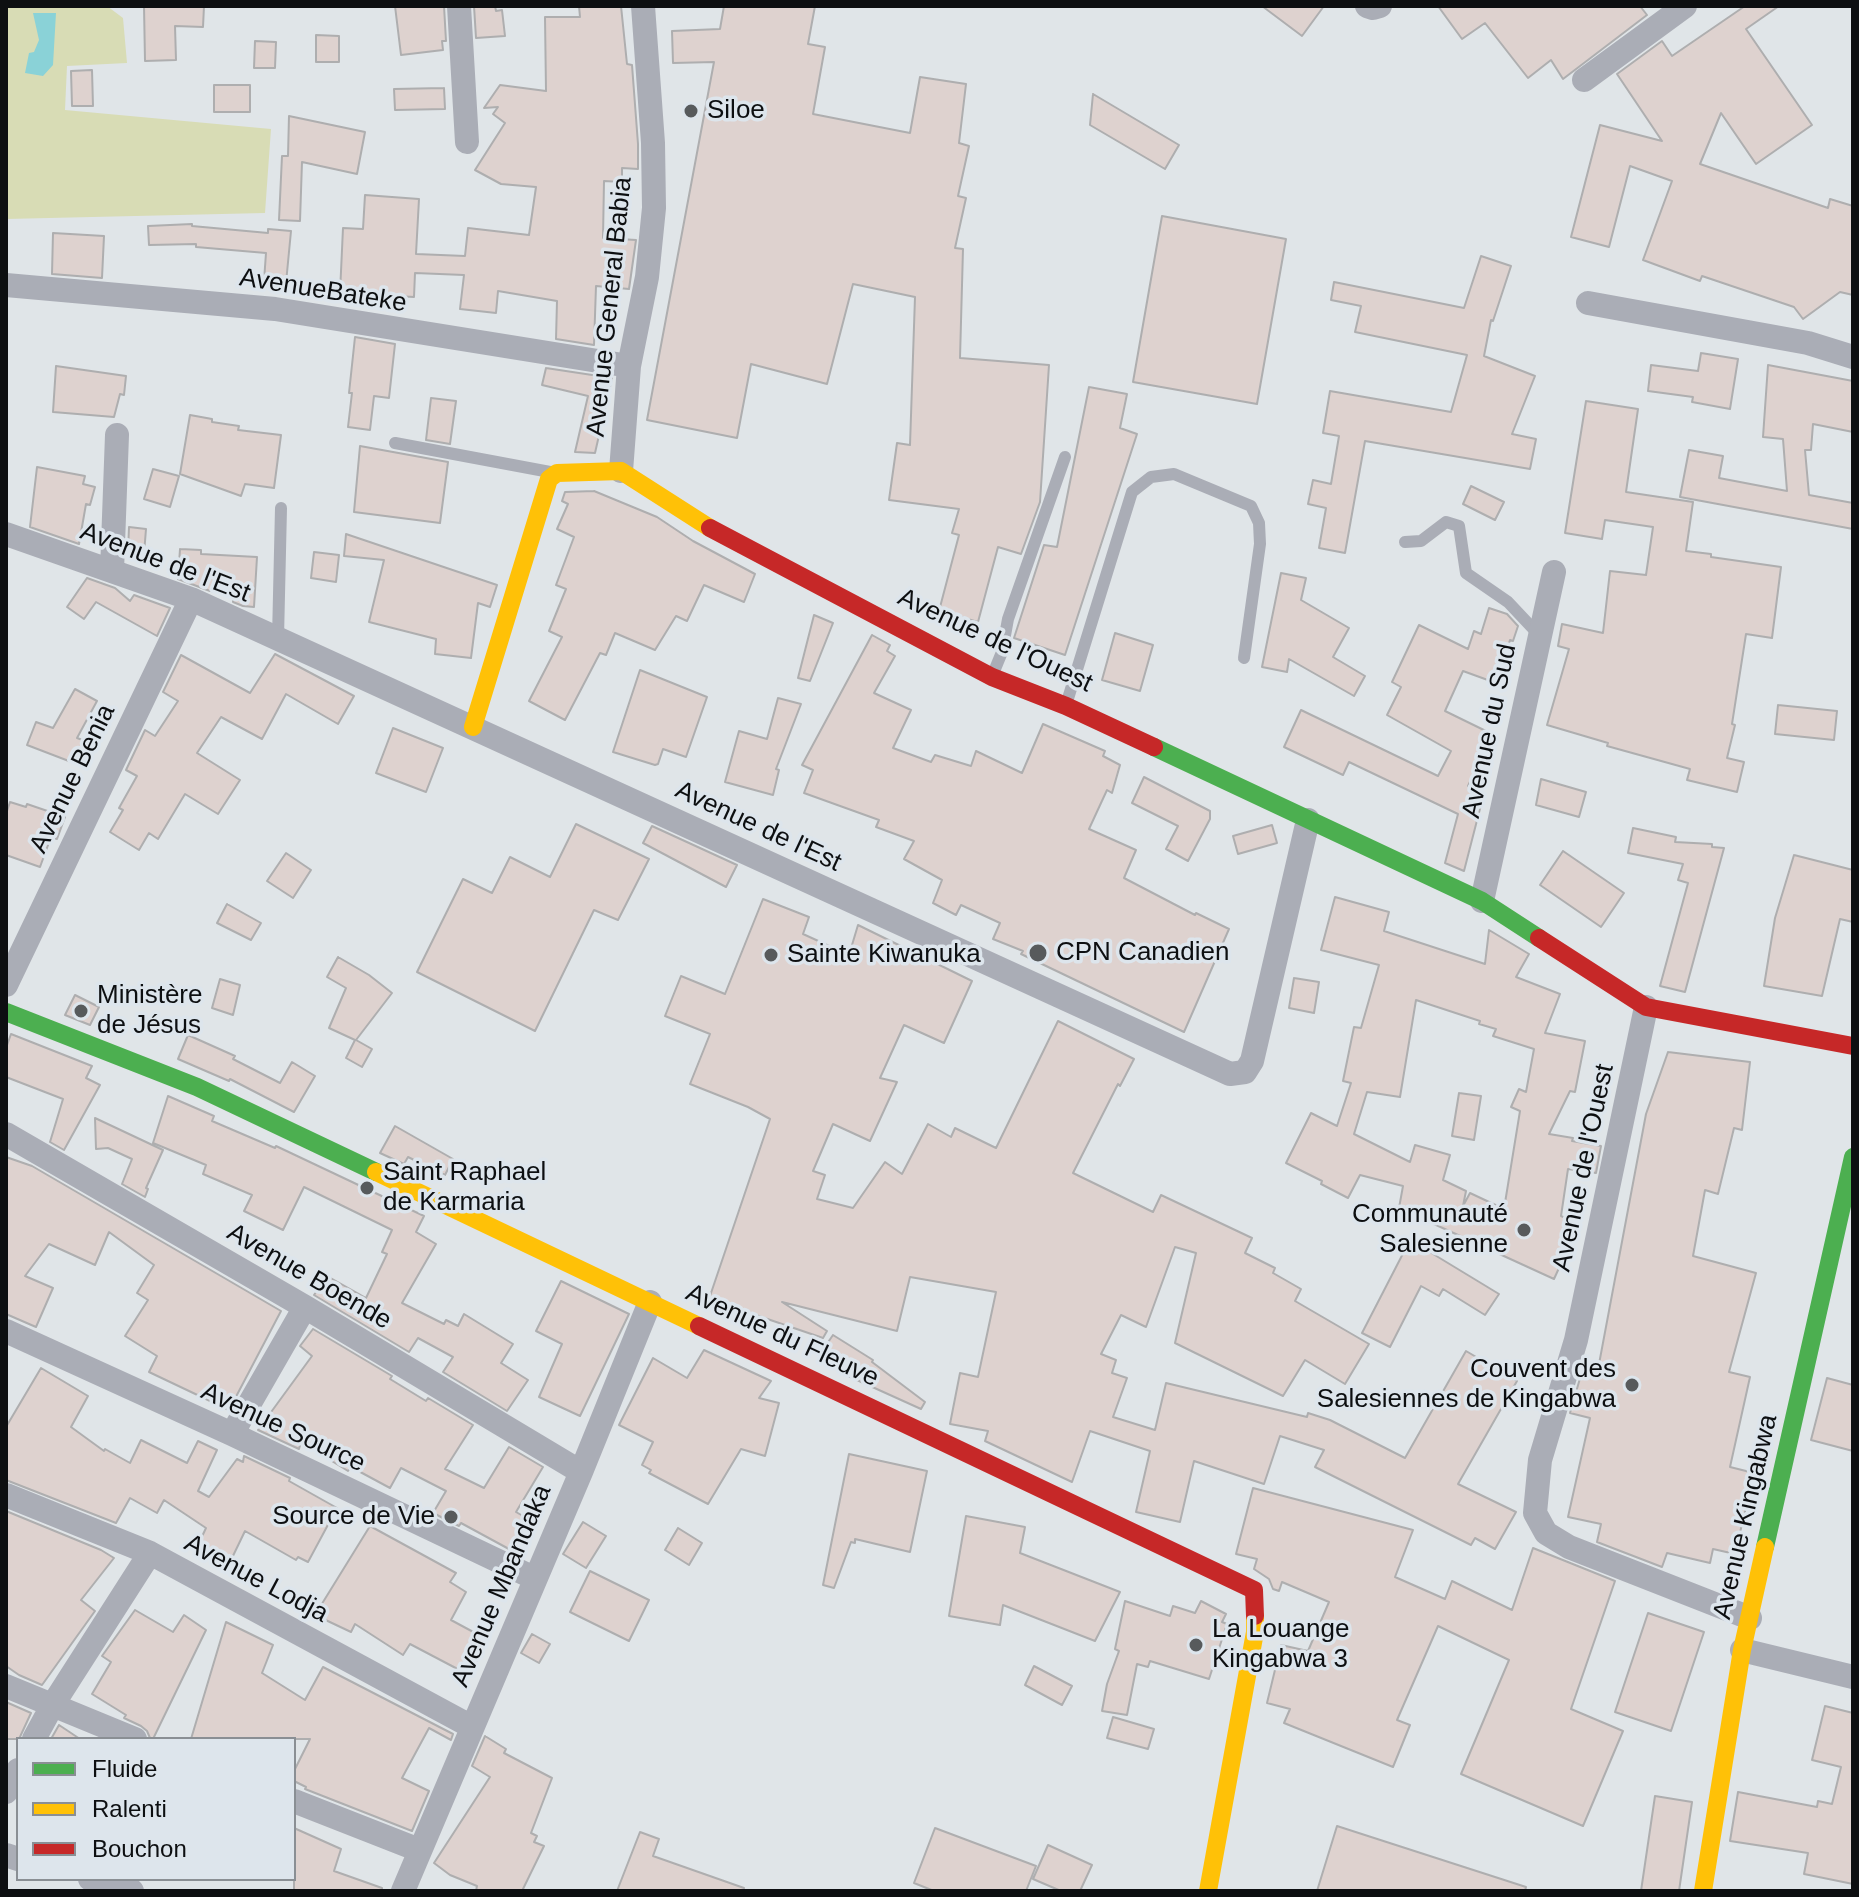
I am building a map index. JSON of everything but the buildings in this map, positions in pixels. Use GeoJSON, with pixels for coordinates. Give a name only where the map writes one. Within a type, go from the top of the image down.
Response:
{"type":"FeatureCollection","features":[{"type":"Feature","properties":{"kind":"street"},"geometry":{"type":"LineString","coordinates":[[459,6],[467,142]]}},
{"type":"Feature","properties":{"kind":"street","name":"Avenue General Babia"},"geometry":{"type":"LineString","coordinates":[[621,471],[629,366],[647,277],[654,208],[653,143],[643,6]]}},
{"type":"Feature","properties":{"kind":"street"},"geometry":{"type":"LineString","coordinates":[[1584,80],[1685,6]]}},
{"type":"Feature","properties":{"kind":"street","name":"AvenueBateke"},"geometry":{"type":"LineString","coordinates":[[6,285],[275,309],[629,366]]}},
{"type":"Feature","properties":{"kind":"street"},"geometry":{"type":"LineString","coordinates":[[1588,303],[1808,343],[1853,357]]}},
{"type":"Feature","properties":{"kind":"street"},"geometry":{"type":"LineString","coordinates":[[112,571],[117,435]]}},
{"type":"Feature","properties":{"kind":"street"},"geometry":{"type":"LineString","coordinates":[[473,727],[549,479],[557,473],[621,471]]}},
{"type":"Feature","properties":{"kind":"street","name":"Avenue de l'Ouest"},"geometry":{"type":"LineString","coordinates":[[621,471],[702,524],[992,677],[1066,706],[1482,901],[1646,1007],[1853,1046]]}},
{"type":"Feature","properties":{"kind":"street","name":"Avenue de l'Est"},"geometry":{"type":"LineString","coordinates":[[6,534],[191,599],[1230,1074],[1245,1072],[1252,1061],[1308,820]]}},
{"type":"Feature","properties":{"kind":"street","name":"Avenue du Sud"},"geometry":{"type":"LineString","coordinates":[[1482,901],[1554,572]]}},
{"type":"Feature","properties":{"kind":"street","name":"Avenue Benia"},"geometry":{"type":"LineString","coordinates":[[6,985],[191,599]]}},
{"type":"Feature","properties":{"kind":"street","name":"Avenue de l'Ouest"},"geometry":{"type":"LineString","coordinates":[[1646,1007],[1576,1340],[1540,1460],[1535,1513],[1546,1533],[1569,1547],[1750,1618]]}},
{"type":"Feature","properties":{"kind":"street","name":"Avenue du Fleuve"},"geometry":{"type":"LineString","coordinates":[[6,1012],[197,1087],[1254,1590],[1255,1632],[1208,1891]]}},
{"type":"Feature","properties":{"kind":"street","name":"Avenue Boende"},"geometry":{"type":"LineString","coordinates":[[6,1134],[581,1472]]}},
{"type":"Feature","properties":{"kind":"street","name":"Avenue Kingabwa"},"geometry":{"type":"LineString","coordinates":[[1703,1891],[1742,1650],[1853,1157]]}},
{"type":"Feature","properties":{"kind":"street","name":"Avenue Mbandaka"},"geometry":{"type":"LineString","coordinates":[[403,1891],[650,1302]]}},
{"type":"Feature","properties":{"kind":"street"},"geometry":{"type":"LineString","coordinates":[[232,1434],[305,1307]]}},
{"type":"Feature","properties":{"kind":"street","name":"Avenue Source"},"geometry":{"type":"LineString","coordinates":[[6,1331],[232,1434],[534,1578]]}},
{"type":"Feature","properties":{"kind":"street","name":"Avenue Lodja"},"geometry":{"type":"LineString","coordinates":[[6,1495],[150,1553],[472,1727]]}},
{"type":"Feature","properties":{"kind":"street"},"geometry":{"type":"LineString","coordinates":[[35,1737],[150,1553]]}},
{"type":"Feature","properties":{"kind":"street"},"geometry":{"type":"LineString","coordinates":[[1742,1650],[1853,1677]]}},
{"type":"Feature","properties":{"kind":"street"},"geometry":{"type":"LineString","coordinates":[[6,1686],[130,1737]]}},
{"type":"Feature","properties":{"kind":"street"},"geometry":{"type":"LineString","coordinates":[[6,1792],[16,1774]]}},
{"type":"Feature","properties":{"kind":"street"},"geometry":{"type":"LineString","coordinates":[[296,1802],[419,1850]]}},
{"type":"Feature","properties":{"kind":"street"},"geometry":{"type":"LineString","coordinates":[[97,1881],[132,1891]]}},
{"type":"Feature","properties":{"kind":"lane"},"geometry":{"type":"LineString","coordinates":[[395,443],[557,473]]}},
{"type":"Feature","properties":{"kind":"lane"},"geometry":{"type":"LineString","coordinates":[[992,677],[1002,652],[1008,619],[1065,457]]}},
{"type":"Feature","properties":{"kind":"lane"},"geometry":{"type":"LineString","coordinates":[[1066,706],[1132,492],[1151,477],[1174,474],[1251,506],[1259,523],[1260,544],[1244,658]]}},
{"type":"Feature","properties":{"kind":"lane"},"geometry":{"type":"LineString","coordinates":[[278,638],[281,508]]}},
{"type":"Feature","properties":{"kind":"lane"},"geometry":{"type":"LineString","coordinates":[[1405,542],[1421,541],[1446,522],[1459,526],[1466,573],[1508,602],[1540,636]]}},
{"type":"Feature","properties":{"kind":"green space"},"geometry":{"type":"Polygon","coordinates":[[[6,6],[107,6],[123,18],[127,63],[67,66],[65,110],[271,129],[265,213],[6,219],[6,6]]]}},
{"type":"Feature","properties":{"kind":"water"},"geometry":{"type":"Polygon","coordinates":[[[33,13],[56,13],[53,65],[43,76],[25,73],[29,53],[34,52],[39,40],[33,13]]]}},
{"type":"Feature","properties":{"kind":"traffic: fast"},"geometry":{"type":"LineString","coordinates":[[1154,747],[1482,901],[1539,938]]}},
{"type":"Feature","properties":{"kind":"traffic: fast"},"geometry":{"type":"LineString","coordinates":[[6,1012],[197,1087],[376,1172]]}},
{"type":"Feature","properties":{"kind":"traffic: fast"},"geometry":{"type":"LineString","coordinates":[[1765,1547],[1853,1157]]}},
{"type":"Feature","properties":{"kind":"traffic: slow"},"geometry":{"type":"LineString","coordinates":[[473,727],[549,479],[557,473],[621,471],[710,528]]}},
{"type":"Feature","properties":{"kind":"traffic: slow"},"geometry":{"type":"LineString","coordinates":[[376,1172],[699,1326]]}},
{"type":"Feature","properties":{"kind":"traffic: slow"},"geometry":{"type":"LineString","coordinates":[[1703,1891],[1742,1650],[1765,1547]]}},
{"type":"Feature","properties":{"kind":"traffic: slow"},"geometry":{"type":"LineString","coordinates":[[1208,1891],[1255,1632],[1255,1616]]}},
{"type":"Feature","properties":{"kind":"traffic: jam"},"geometry":{"type":"LineString","coordinates":[[710,528],[992,677],[1066,706],[1154,747]]}},
{"type":"Feature","properties":{"kind":"traffic: jam"},"geometry":{"type":"LineString","coordinates":[[1539,938],[1646,1007],[1853,1046]]}},
{"type":"Feature","properties":{"kind":"traffic: jam"},"geometry":{"type":"LineString","coordinates":[[699,1326],[1254,1590],[1255,1616]]}},
{"type":"Feature","properties":{"kind":"place","name":"Siloe"},"geometry":{"type":"Point","coordinates":[691,111]}},
{"type":"Feature","properties":{"kind":"place","name":"CPN Canadien"},"geometry":{"type":"Point","coordinates":[1038,953]}},
{"type":"Feature","properties":{"kind":"place","name":"Sainte Kiwanuka"},"geometry":{"type":"Point","coordinates":[771,955]}},
{"type":"Feature","properties":{"kind":"place","name":"Ministère de Jésus"},"geometry":{"type":"Point","coordinates":[81,1011]}},
{"type":"Feature","properties":{"kind":"place","name":"Saint Raphael de Karmaria"},"geometry":{"type":"Point","coordinates":[367,1188]}},
{"type":"Feature","properties":{"kind":"place","name":"Communauté Salesienne"},"geometry":{"type":"Point","coordinates":[1524,1230]}},
{"type":"Feature","properties":{"kind":"place","name":"Couvent des Salesiennes de Kingabwa"},"geometry":{"type":"Point","coordinates":[1632,1385]}},
{"type":"Feature","properties":{"kind":"place","name":"Source de Vie"},"geometry":{"type":"Point","coordinates":[451,1517]}},
{"type":"Feature","properties":{"kind":"place","name":"La Louange Kingabwa 3"},"geometry":{"type":"Point","coordinates":[1196,1645]}}]}
